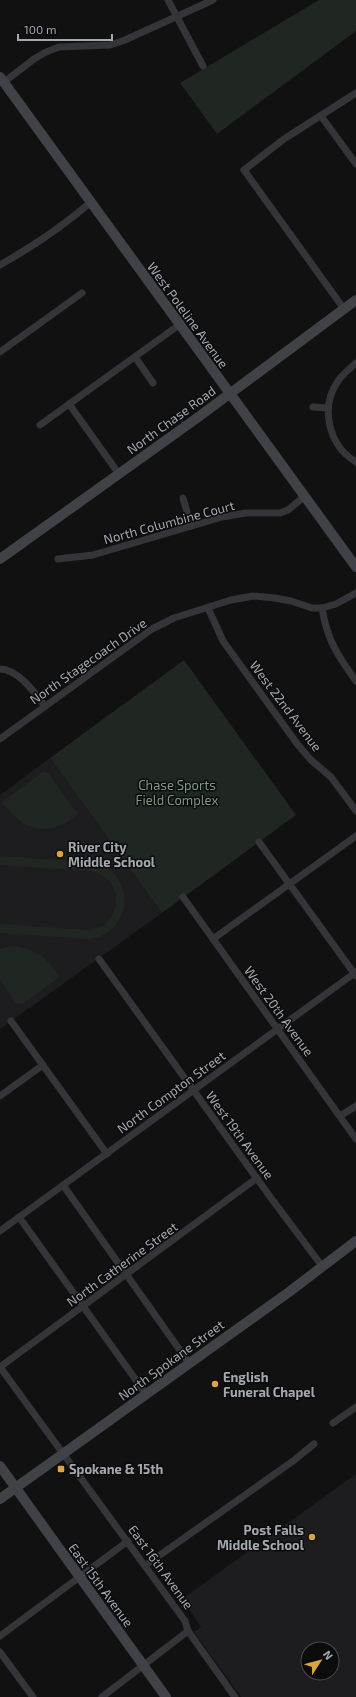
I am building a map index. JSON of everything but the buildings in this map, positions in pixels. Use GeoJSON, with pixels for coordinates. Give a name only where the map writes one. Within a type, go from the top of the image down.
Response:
{"type":"FeatureCollection","features":[{"type":"Feature","properties":{"kind":"street"},"geometry":{"type":"LineString","coordinates":[[168,0],[203,66]]}},
{"type":"Feature","properties":{"kind":"street"},"geometry":{"type":"LineString","coordinates":[[2,79],[46,52],[60,47],[110,45],[213,0]]}},
{"type":"Feature","properties":{"kind":"street","name":"West Poleline Avenue"},"geometry":{"type":"LineString","coordinates":[[2,79],[356,567]]}},
{"type":"Feature","properties":{"kind":"street"},"geometry":{"type":"LineString","coordinates":[[344,309],[244,170],[284,139],[356,93]]}},
{"type":"Feature","properties":{"kind":"street"},"geometry":{"type":"LineString","coordinates":[[321,116],[356,164]]}},
{"type":"Feature","properties":{"kind":"street"},"geometry":{"type":"LineString","coordinates":[[0,266],[34,246],[68,222],[90,202]]}},
{"type":"Feature","properties":{"kind":"street"},"geometry":{"type":"LineString","coordinates":[[0,352],[82,292]]}},
{"type":"Feature","properties":{"kind":"street","name":"North Chase Road"},"geometry":{"type":"LineString","coordinates":[[0,559],[119,474],[356,300]]}},
{"type":"Feature","properties":{"kind":"street"},"geometry":{"type":"LineString","coordinates":[[40,425],[179,325]]}},
{"type":"Feature","properties":{"kind":"street"},"geometry":{"type":"LineString","coordinates":[[135,357],[153,383]]}},
{"type":"Feature","properties":{"kind":"street"},"geometry":{"type":"LineString","coordinates":[[356,364],[338,381],[332,393],[328,408],[329,424],[332,434],[345,453],[356,462]]}},
{"type":"Feature","properties":{"kind":"street"},"geometry":{"type":"LineString","coordinates":[[69,404],[119,474]]}},
{"type":"Feature","properties":{"kind":"street"},"geometry":{"type":"LineString","coordinates":[[313,407],[328,408]]}},
{"type":"Feature","properties":{"kind":"street","name":"North Columbine Court"},"geometry":{"type":"LineString","coordinates":[[58,559],[93,555],[222,517],[246,513],[280,513],[288,510],[305,496]]}},
{"type":"Feature","properties":{"kind":"street"},"geometry":{"type":"LineString","coordinates":[[183,498],[191,526]]}},
{"type":"Feature","properties":{"kind":"street","name":"North Stagecoach Drive"},"geometry":{"type":"LineString","coordinates":[[0,738],[152,629],[174,618],[231,600],[253,596],[275,598],[291,601],[312,608],[322,608],[336,604],[356,593]]}},
{"type":"Feature","properties":{"kind":"street","name":"West 22nd Avenue"},"geometry":{"type":"LineString","coordinates":[[208,608],[223,641],[298,745],[311,760],[331,777],[356,811]]}},
{"type":"Feature","properties":{"kind":"street"},"geometry":{"type":"LineString","coordinates":[[322,608],[324,621],[332,646],[356,682]]}},
{"type":"Feature","properties":{"kind":"street"},"geometry":{"type":"LineString","coordinates":[[0,669],[11,672],[29,686],[45,706]]}},
{"type":"Feature","properties":{"kind":"street"},"geometry":{"type":"LineString","coordinates":[[213,939],[356,836]]}},
{"type":"Feature","properties":{"kind":"street"},"geometry":{"type":"LineString","coordinates":[[259,842],[355,974]]}},
{"type":"Feature","properties":{"kind":"street","name":"West 20th Avenue"},"geometry":{"type":"LineString","coordinates":[[183,897],[356,1139]]}},
{"type":"Feature","properties":{"kind":"street","name":"West 19th Avenue"},"geometry":{"type":"LineString","coordinates":[[98,959],[322,1266]]}},
{"type":"Feature","properties":{"kind":"street","name":"North Compton Street"},"geometry":{"type":"LineString","coordinates":[[0,1231],[355,974]]}},
{"type":"Feature","properties":{"kind":"street"},"geometry":{"type":"LineString","coordinates":[[11,1021],[107,1154]]}},
{"type":"Feature","properties":{"kind":"street"},"geometry":{"type":"LineString","coordinates":[[0,1096],[43,1065]]}},
{"type":"Feature","properties":{"kind":"street"},"geometry":{"type":"LineString","coordinates":[[340,1116],[356,1106]]}},
{"type":"Feature","properties":{"kind":"street","name":"North Catherine Street"},"geometry":{"type":"LineString","coordinates":[[0,1367],[257,1178]]}},
{"type":"Feature","properties":{"kind":"street"},"geometry":{"type":"LineString","coordinates":[[63,1185],[189,1363]]}},
{"type":"Feature","properties":{"kind":"street"},"geometry":{"type":"LineString","coordinates":[[19,1217],[146,1394]]}},
{"type":"Feature","properties":{"kind":"street","name":"North Spokane Street"},"geometry":{"type":"LineString","coordinates":[[0,1499],[288,1292],[356,1241]]}},
{"type":"Feature","properties":{"kind":"street","name":"East 16th Avenue"},"geometry":{"type":"LineString","coordinates":[[0,1367],[146,1565],[185,1621],[188,1631],[235,1697]]}},
{"type":"Feature","properties":{"kind":"street"},"geometry":{"type":"LineString","coordinates":[[333,1423],[356,1406]]}},
{"type":"Feature","properties":{"kind":"street"},"geometry":{"type":"LineString","coordinates":[[146,1565],[293,1461],[314,1444]]}},
{"type":"Feature","properties":{"kind":"street","name":"East 15th Avenue"},"geometry":{"type":"LineString","coordinates":[[0,1466],[166,1697]]}},
{"type":"Feature","properties":{"kind":"street"},"geometry":{"type":"LineString","coordinates":[[0,1636],[128,1541]]}},
{"type":"Feature","properties":{"kind":"street"},"geometry":{"type":"LineString","coordinates":[[102,1697],[188,1631]]}},
{"type":"Feature","properties":{"kind":"street"},"geometry":{"type":"LineString","coordinates":[[0,1652],[33,1697]]}},
{"type":"Feature","properties":{"kind":"shaded area","name":"River City Middle School"},"geometry":{"type":"Polygon","coordinates":[[[50,758],[162,913],[0,1029],[0,795],[50,758]]]}},
{"type":"Feature","properties":{"kind":"shaded area","name":"Post Falls Middle School"},"geometry":{"type":"Polygon","coordinates":[[[356,1474],[356,1697],[241,1697],[194,1632],[201,1627],[182,1599],[356,1474]]]}},
{"type":"Feature","properties":{"kind":"green space"},"geometry":{"type":"Polygon","coordinates":[[[319,0],[356,0],[356,31],[217,134],[180,83],[319,0]]]}},
{"type":"Feature","properties":{"kind":"green space","name":"Chase Sports Field Complex"},"geometry":{"type":"Polygon","coordinates":[[[184,660],[296,815],[162,913],[50,758],[184,660]]]}},
{"type":"Feature","properties":{"kind":"green space"},"geometry":{"type":"Polygon","coordinates":[[[43,772],[48,773],[78,814],[67,822],[56,827],[37,829],[28,826],[19,820],[2,802],[43,772]]]}},
{"type":"Feature","properties":{"kind":"green space"},"geometry":{"type":"Polygon","coordinates":[[[0,856],[89,862],[104,866],[115,875],[122,887],[124,900],[122,913],[115,925],[104,934],[89,939],[0,933],[0,924],[86,930],[99,928],[108,921],[114,913],[116,902],[115,892],[110,882],[101,875],[89,871],[0,865],[0,856]]]}},
{"type":"Feature","properties":{"kind":"green space"},"geometry":{"type":"Polygon","coordinates":[[[12,946],[27,949],[40,955],[51,965],[60,977],[22,1004],[16,1003],[0,979],[0,949],[12,946]]]}},
{"type":"Feature","properties":{"kind":"place","name":"River City Middle School"},"geometry":{"type":"Point","coordinates":[60,854]}},
{"type":"Feature","properties":{"kind":"place","name":"English Funeral Chapel"},"geometry":{"type":"Point","coordinates":[215,1384]}},
{"type":"Feature","properties":{"kind":"place","name":"Spokane & 15th"},"geometry":{"type":"Point","coordinates":[61,1469]}},
{"type":"Feature","properties":{"kind":"place","name":"Post Falls Middle School"},"geometry":{"type":"Point","coordinates":[312,1537]}}]}
